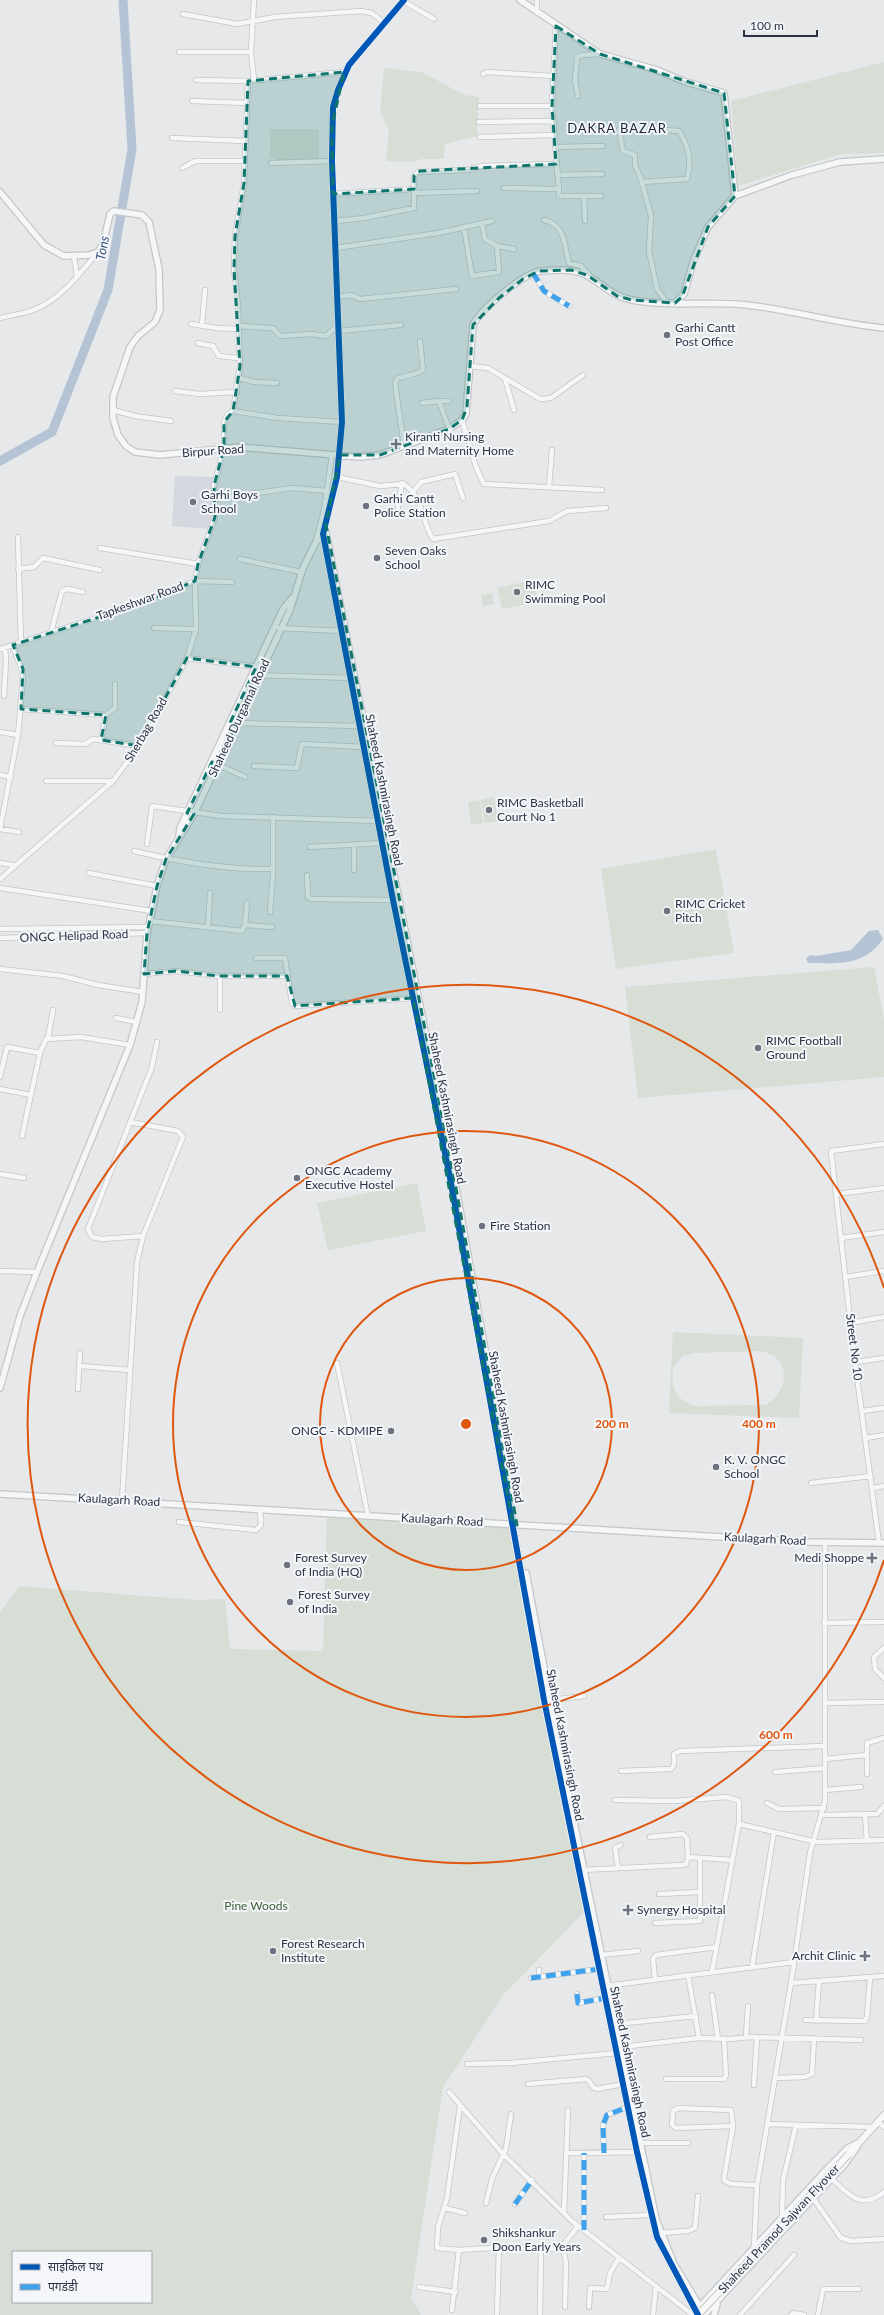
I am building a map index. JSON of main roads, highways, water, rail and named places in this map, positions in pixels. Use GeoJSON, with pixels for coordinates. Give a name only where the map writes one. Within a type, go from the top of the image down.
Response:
{"type":"FeatureCollection","features":[{"type":"Feature","properties":{"kind":"main road","name":"Shaheed Pramod Sajwan Flyover"},"geometry":{"type":"LineString","coordinates":[[696,2313],[849,2154],[884,2115]]}},
{"type":"Feature","properties":{"kind":"water"},"geometry":{"type":"Polygon","coordinates":[[[878,930],[883,939],[867,955],[859,959],[840,963],[808,963],[806,958],[811,955],[816,956],[851,950],[869,931],[878,930]]]}},
{"type":"Feature","properties":{"kind":"waterway","name":"Tons"},"geometry":{"type":"LineString","coordinates":[[0,461],[52,432],[108,290],[132,149],[123,0]]}},
{"type":"Feature","properties":{"kind":"place","name":"Garhi Cantt Post Office"},"geometry":{"type":"Point","coordinates":[667,335]}},
{"type":"Feature","properties":{"kind":"place","name":"Kiranti Nursing and Maternity Home"},"geometry":{"type":"Point","coordinates":[396,444]}},
{"type":"Feature","properties":{"kind":"place","name":"Garhi Boys School"},"geometry":{"type":"Point","coordinates":[193,502]}},
{"type":"Feature","properties":{"kind":"place","name":"Garhi Cantt Police Station"},"geometry":{"type":"Point","coordinates":[366,506]}},
{"type":"Feature","properties":{"kind":"place","name":"Seven Oaks School"},"geometry":{"type":"Point","coordinates":[377,558]}},
{"type":"Feature","properties":{"kind":"place","name":"RIMC Swimming Pool"},"geometry":{"type":"Point","coordinates":[517,592]}},
{"type":"Feature","properties":{"kind":"place","name":"RIMC Basketball Court No 1"},"geometry":{"type":"Point","coordinates":[489,810]}},
{"type":"Feature","properties":{"kind":"place","name":"RIMC Cricket Pitch"},"geometry":{"type":"Point","coordinates":[667,911]}},
{"type":"Feature","properties":{"kind":"place","name":"RIMC Football Ground"},"geometry":{"type":"Point","coordinates":[758,1048]}},
{"type":"Feature","properties":{"kind":"place","name":"ONGC Academy Executive Hostel"},"geometry":{"type":"Point","coordinates":[297,1178]}},
{"type":"Feature","properties":{"kind":"place","name":"Fire Station"},"geometry":{"type":"Point","coordinates":[482,1226]}},
{"type":"Feature","properties":{"kind":"place","name":"ONGC - KDMIPE"},"geometry":{"type":"Point","coordinates":[391,1431]}},
{"type":"Feature","properties":{"kind":"place","name":"K. V. ONGC School"},"geometry":{"type":"Point","coordinates":[716,1467]}},
{"type":"Feature","properties":{"kind":"place","name":"Medi Shoppe"},"geometry":{"type":"Point","coordinates":[872,1558]}},
{"type":"Feature","properties":{"kind":"place","name":"Forest Survey of India (HQ)"},"geometry":{"type":"Point","coordinates":[287,1565]}},
{"type":"Feature","properties":{"kind":"place","name":"Forest Survey of India"},"geometry":{"type":"Point","coordinates":[290,1602]}},
{"type":"Feature","properties":{"kind":"place","name":"Synergy Hospital"},"geometry":{"type":"Point","coordinates":[628,1910]}},
{"type":"Feature","properties":{"kind":"place","name":"Forest Research Institute"},"geometry":{"type":"Point","coordinates":[273,1951]}},
{"type":"Feature","properties":{"kind":"place","name":"Archit Clinic"},"geometry":{"type":"Point","coordinates":[865,1956]}},
{"type":"Feature","properties":{"kind":"place","name":"Shikshankur Doon Early Years"},"geometry":{"type":"Point","coordinates":[484,2240]}},
{"type":"Feature","properties":{"kind":"district","name":"DAKRA BAZAR"},"geometry":{"type":"Point","coordinates":[617,128]}},
{"type":"Feature","properties":{"kind":"park label","name":"Pine Woods"},"geometry":{"type":"Point","coordinates":[256,1906]}}]}
